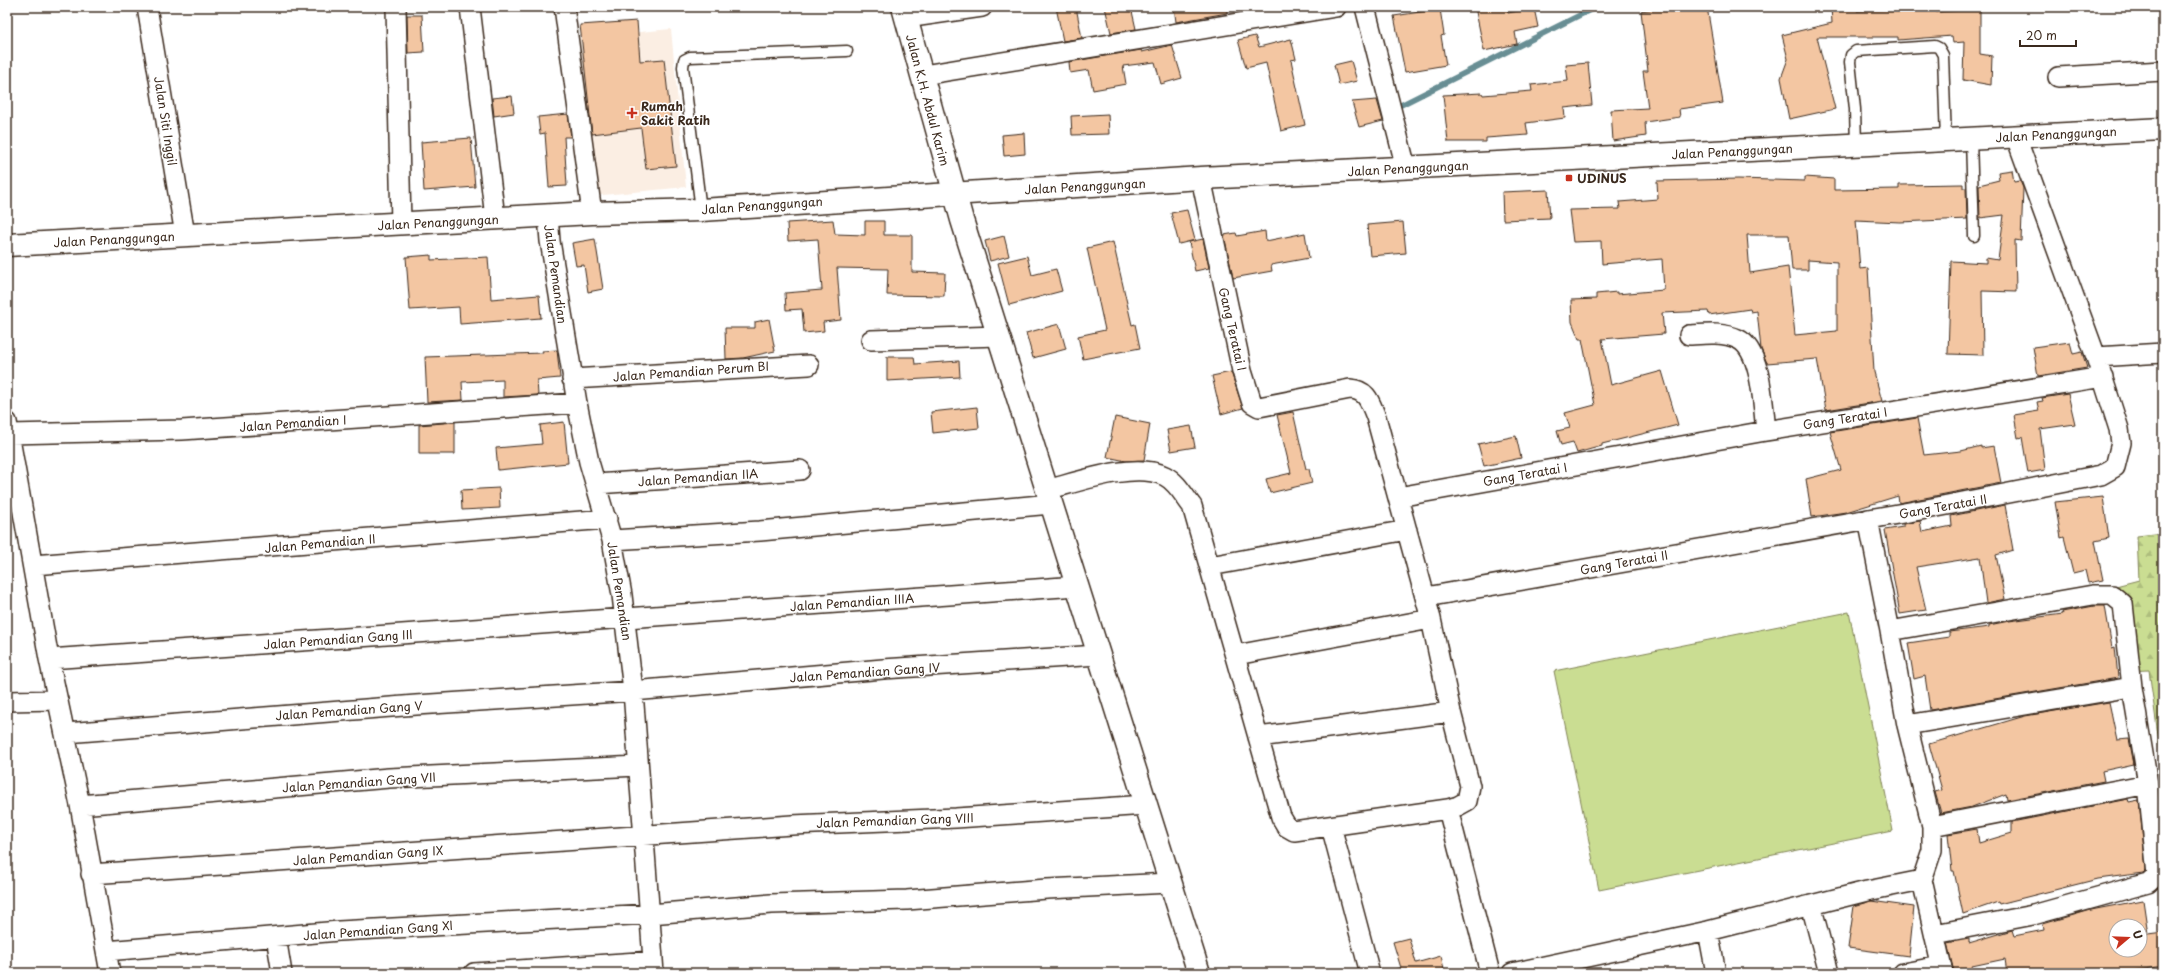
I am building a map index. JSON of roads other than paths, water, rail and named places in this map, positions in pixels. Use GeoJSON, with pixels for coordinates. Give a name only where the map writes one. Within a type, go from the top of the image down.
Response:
{"type":"FeatureCollection","features":[{"type":"Feature","properties":{"kind":"main road","name":"Jalan K.H. Abdul Karim"},"geometry":{"type":"LineString","coordinates":[[904,12],[954,193],[1199,973]]}},
{"type":"Feature","properties":{"kind":"main road","name":"Jalan Penanggungan"},"geometry":{"type":"LineString","coordinates":[[7,246],[494,218],[592,213],[701,210],[1201,178],[2163,129]]}},
{"type":"Feature","properties":{"kind":"street","name":"Jalan Siti Inggil"},"geometry":{"type":"LineString","coordinates":[[147,7],[185,235]]}},
{"type":"Feature","properties":{"kind":"street"},"geometry":{"type":"LineString","coordinates":[[396,7],[401,224]]}},
{"type":"Feature","properties":{"kind":"street"},"geometry":{"type":"LineString","coordinates":[[470,7],[494,218]]}},
{"type":"Feature","properties":{"kind":"street"},"geometry":{"type":"LineString","coordinates":[[564,7],[592,213]]}},
{"type":"Feature","properties":{"kind":"street"},"geometry":{"type":"LineString","coordinates":[[904,12],[982,7]]}},
{"type":"Feature","properties":{"kind":"street"},"geometry":{"type":"LineString","coordinates":[[922,75],[1336,7]]}},
{"type":"Feature","properties":{"kind":"street"},"geometry":{"type":"LineString","coordinates":[[1365,7],[1406,168]]}},
{"type":"Feature","properties":{"kind":"street"},"geometry":{"type":"LineString","coordinates":[[2058,77],[2163,71]]}},
{"type":"Feature","properties":{"kind":"street","name":"Gang Teratai II"},"geometry":{"type":"LineString","coordinates":[[1426,597],[1932,508],[2101,475],[2115,467],[2121,443],[2119,429],[2096,357],[2016,136]]}},
{"type":"Feature","properties":{"kind":"street","name":"Gang Teratai I"},"geometry":{"type":"LineString","coordinates":[[1201,178],[1240,364],[1252,403],[1259,407],[1350,389],[1359,389],[1364,392],[1376,417],[1398,497],[1766,431],[2103,377]]}},
{"type":"Feature","properties":{"kind":"street","name":"Jalan Pemandian"},"geometry":{"type":"LineString","coordinates":[[548,216],[550,241],[572,379],[589,462],[612,540],[626,618],[654,967]]}},
{"type":"Feature","properties":{"kind":"street"},"geometry":{"type":"LineString","coordinates":[[1689,335],[1716,333],[1739,339],[1747,345],[1753,355],[1758,374],[1766,431]]}},
{"type":"Feature","properties":{"kind":"street"},"geometry":{"type":"LineString","coordinates":[[871,340],[999,336]]}},
{"type":"Feature","properties":{"kind":"street"},"geometry":{"type":"LineString","coordinates":[[2096,357],[2163,353]]}},
{"type":"Feature","properties":{"kind":"street","name":"Jalan Pemandian Perum BI"},"geometry":{"type":"LineString","coordinates":[[572,379],[810,365]]}},
{"type":"Feature","properties":{"kind":"street","name":"Jalan Pemandian I"},"geometry":{"type":"LineString","coordinates":[[8,428],[189,430],[577,403]]}},
{"type":"Feature","properties":{"kind":"street"},"geometry":{"type":"LineString","coordinates":[[8,428],[49,659],[66,733],[80,805],[91,874],[110,973]]}},
{"type":"Feature","properties":{"kind":"street","name":"Jalan Pemandian IIA"},"geometry":{"type":"LineString","coordinates":[[596,484],[800,470]]}},
{"type":"Feature","properties":{"kind":"street"},"geometry":{"type":"LineString","coordinates":[[612,540],[760,531],[1049,497],[1122,472],[1144,471],[1165,476],[1177,487],[1192,506],[1284,824],[1294,831],[1448,809],[1464,804],[1469,797],[1470,786],[1451,712],[1426,597],[1398,497]]}},
{"type":"Feature","properties":{"kind":"street","name":"Jalan Pemandian II"},"geometry":{"type":"LineString","coordinates":[[33,565],[607,519]]}},
{"type":"Feature","properties":{"kind":"street"},"geometry":{"type":"LineString","coordinates":[[1868,519],[1908,725],[1932,826],[1932,850],[1922,880],[1942,969],[1903,973]]}},
{"type":"Feature","properties":{"kind":"street"},"geometry":{"type":"LineString","coordinates":[[1210,566],[1406,530]]}},
{"type":"Feature","properties":{"kind":"street","name":"Jalan Pemandian IIIA"},"geometry":{"type":"LineString","coordinates":[[626,618],[1077,586]]}},
{"type":"Feature","properties":{"kind":"street"},"geometry":{"type":"LineString","coordinates":[[1890,631],[2093,595],[2112,595],[2123,604],[2132,687],[2148,784],[2158,871],[2157,874],[2148,883],[2033,915],[1935,934]]}},
{"type":"Feature","properties":{"kind":"street","name":"Jalan Pemandian Gang III"},"geometry":{"type":"LineString","coordinates":[[49,659],[626,618]]}},
{"type":"Feature","properties":{"kind":"street"},"geometry":{"type":"LineString","coordinates":[[1236,655],[1431,619]]}},
{"type":"Feature","properties":{"kind":"street","name":"Jalan Pemandian Gang IV"},"geometry":{"type":"LineString","coordinates":[[633,691],[884,669],[1098,655]]}},
{"type":"Feature","properties":{"kind":"street"},"geometry":{"type":"LineString","coordinates":[[1908,725],[2132,687]]}},
{"type":"Feature","properties":{"kind":"street","name":"Jalan Pemandian Gang V"},"geometry":{"type":"LineString","coordinates":[[66,733],[416,705],[633,691]]}},
{"type":"Feature","properties":{"kind":"street"},"geometry":{"type":"LineString","coordinates":[[7,701],[58,700]]}},
{"type":"Feature","properties":{"kind":"street"},"geometry":{"type":"LineString","coordinates":[[1258,738],[1451,712]]}},
{"type":"Feature","properties":{"kind":"street","name":"Jalan Pemandian Gang VII"},"geometry":{"type":"LineString","coordinates":[[80,805],[389,778],[638,766]]}},
{"type":"Feature","properties":{"kind":"street"},"geometry":{"type":"LineString","coordinates":[[1932,826],[2148,784]]}},
{"type":"Feature","properties":{"kind":"street","name":"Jalan Pemandian Gang VIII"},"geometry":{"type":"LineString","coordinates":[[644,835],[792,825],[956,818],[1146,805]]}},
{"type":"Feature","properties":{"kind":"street"},"geometry":{"type":"LineString","coordinates":[[1448,809],[1490,973]]}},
{"type":"Feature","properties":{"kind":"street"},"geometry":{"type":"LineString","coordinates":[[1331,826],[1370,973]]}},
{"type":"Feature","properties":{"kind":"street","name":"Jalan Pemandian Gang IX"},"geometry":{"type":"LineString","coordinates":[[91,874],[644,835]]}},
{"type":"Feature","properties":{"kind":"street"},"geometry":{"type":"LineString","coordinates":[[1512,973],[1587,966],[1708,931],[1811,905],[1922,880]]}},
{"type":"Feature","properties":{"kind":"street","name":"Jalan Pemandian Gang XI"},"geometry":{"type":"LineString","coordinates":[[106,951],[347,931],[650,914],[771,904],[907,900],[1047,889],[1170,883]]}},
{"type":"Feature","properties":{"kind":"street"},"geometry":{"type":"LineString","coordinates":[[1811,905],[1829,973]]}},
{"type":"Feature","properties":{"kind":"street"},"geometry":{"type":"LineString","coordinates":[[1708,931],[1716,973]]}},
{"type":"Feature","properties":{"kind":"street"},"geometry":{"type":"LineString","coordinates":[[276,937],[282,973]]}},
{"type":"Feature","properties":{"kind":"street"},"geometry":{"type":"LineString","coordinates":[[474,973],[654,967]]}},
{"type":"Feature","properties":{"kind":"lane"},"geometry":{"type":"LineString","coordinates":[[1856,145],[1851,55],[1856,51],[1935,46],[1942,51],[1946,140]]}},
{"type":"Feature","properties":{"kind":"lane"},"geometry":{"type":"LineString","coordinates":[[701,210],[683,67],[684,60],[690,57],[847,51]]}},
{"type":"Feature","properties":{"kind":"lane"},"geometry":{"type":"LineString","coordinates":[[1971,139],[1974,236]]}},
{"type":"Feature","properties":{"kind":"waterway"},"geometry":{"type":"LineString","coordinates":[[1395,108],[1596,7]]}},
{"type":"Feature","properties":{"kind":"place","name":"Rumah Sakit Ratih"},"geometry":{"type":"Point","coordinates":[632,113]}},
{"type":"Feature","properties":{"kind":"place","name":"UDINUS"},"geometry":{"type":"Point","coordinates":[1569,178]}}]}
